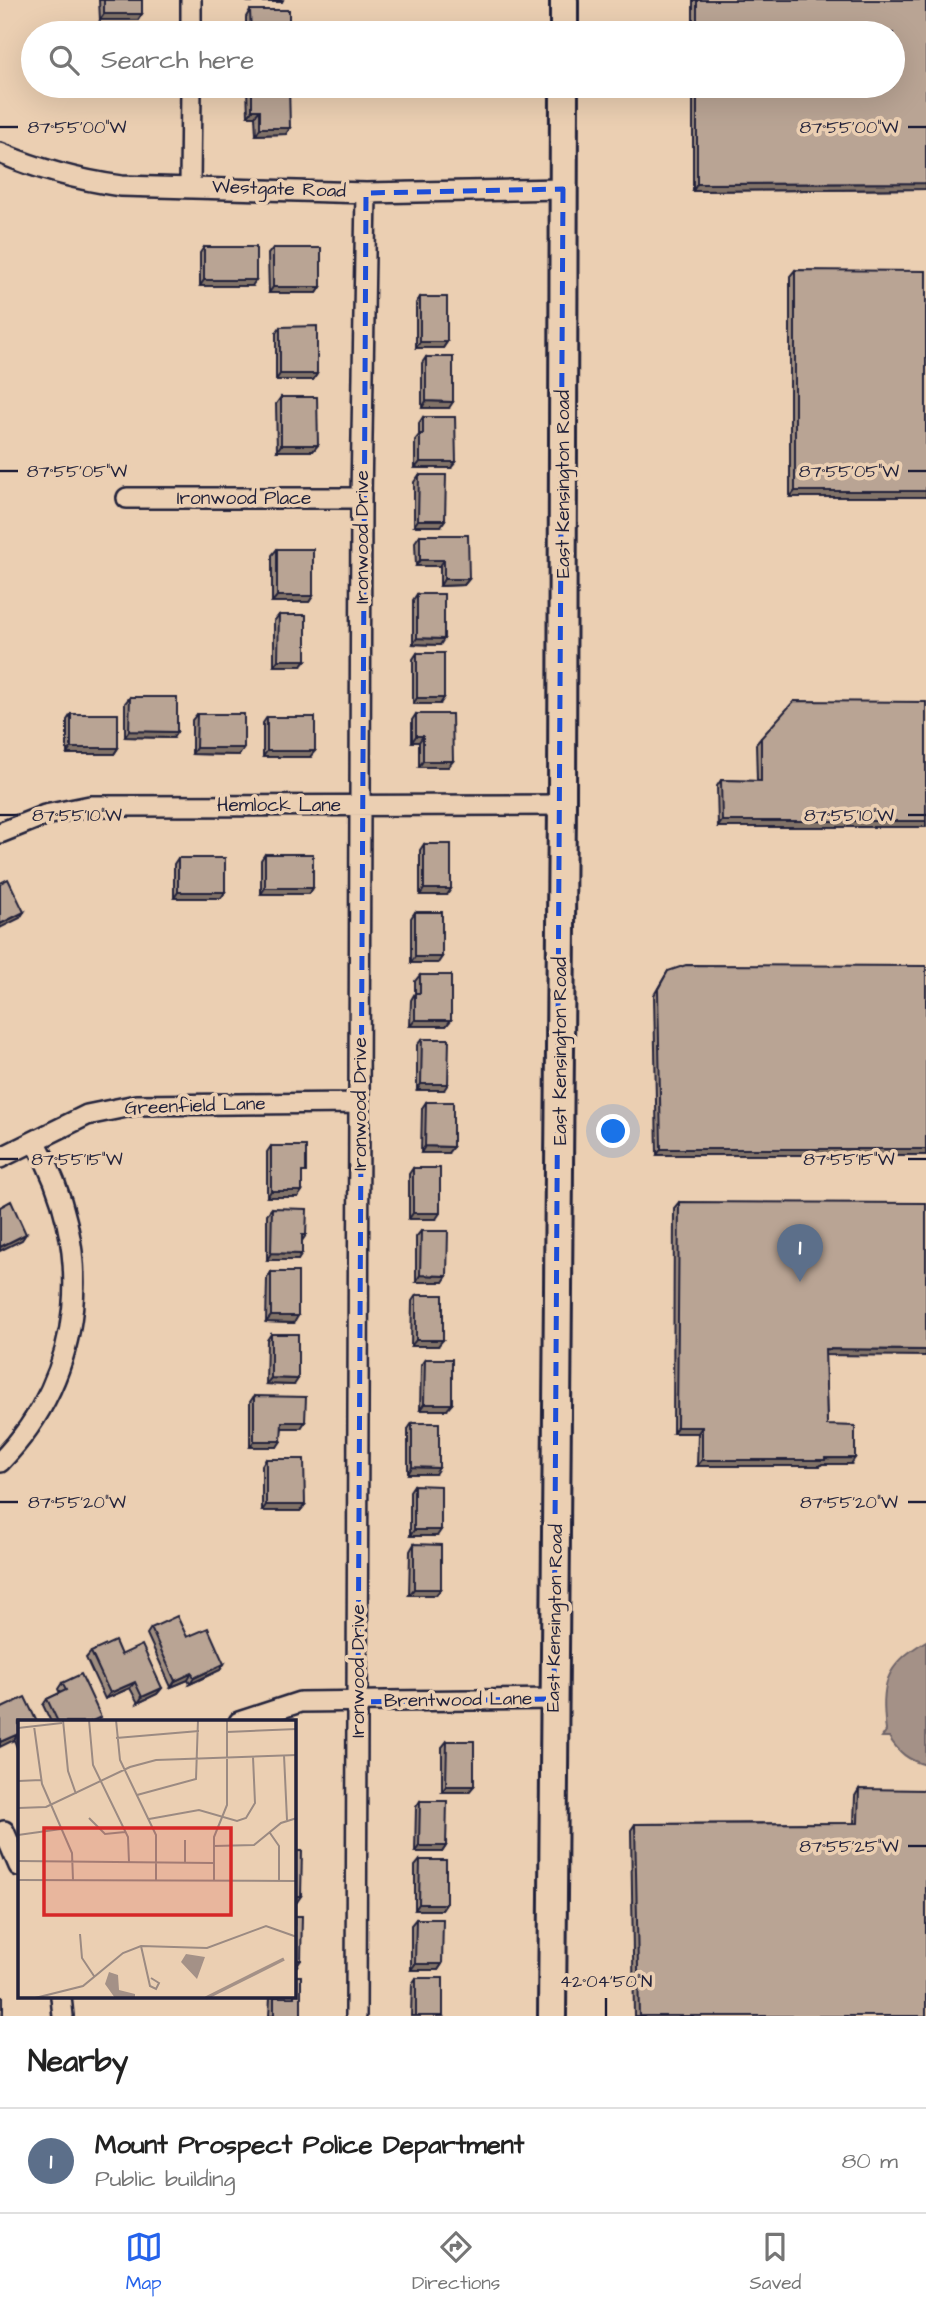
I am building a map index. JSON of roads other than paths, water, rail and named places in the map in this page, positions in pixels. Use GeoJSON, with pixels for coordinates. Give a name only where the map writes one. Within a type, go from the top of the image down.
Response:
{"type":"FeatureCollection","features":[{"type":"Feature","properties":{"kind":"main road"},"geometry":{"type":"LineString","coordinates":[[564,21],[565,0]]}},
{"type":"Feature","properties":{"kind":"main road","name":"East Kensington Road"},"geometry":{"type":"LineString","coordinates":[[552,2016],[562,805],[564,98]]}},
{"type":"Feature","properties":{"kind":"street"},"geometry":{"type":"LineString","coordinates":[[191,0],[191,21]]}},
{"type":"Feature","properties":{"kind":"street"},"geometry":{"type":"LineString","coordinates":[[190,186],[191,98]]}},
{"type":"Feature","properties":{"kind":"street","name":"Westgate Road"},"geometry":{"type":"LineString","coordinates":[[0,153],[38,169],[86,181],[121,186],[366,192],[563,189]]}},
{"type":"Feature","properties":{"kind":"street","name":"Ironwood Drive"},"geometry":{"type":"LineString","coordinates":[[356,2016],[361,498],[366,192]]}},
{"type":"Feature","properties":{"kind":"street","name":"Ironwood Place"},"geometry":{"type":"LineString","coordinates":[[127,498],[361,498]]}},
{"type":"Feature","properties":{"kind":"street","name":"Hemlock Lane"},"geometry":{"type":"LineString","coordinates":[[0,833],[45,815],[90,806],[562,805]]}},
{"type":"Feature","properties":{"kind":"street","name":"Greenfield Lane"},"geometry":{"type":"LineString","coordinates":[[0,1158],[87,1115],[136,1105],[359,1103]]}},
{"type":"Feature","properties":{"kind":"street"},"geometry":{"type":"LineString","coordinates":[[0,1462],[33,1422],[51,1390],[61,1361],[75,1294],[74,1258],[62,1197],[36,1141]]}},
{"type":"Feature","properties":{"kind":"street","name":"Brentwood Lane"},"geometry":{"type":"LineString","coordinates":[[244,1720],[300,1702],[554,1699]]}},
{"type":"Feature","properties":{"kind":"street"},"geometry":{"type":"LineString","coordinates":[[8,1830],[18,1863]]}},
{"type":"Feature","properties":{"kind":"street"},"geometry":{"type":"LineString","coordinates":[[61,1998],[64,2016]]}},
{"type":"Feature","properties":{"kind":"place","name":"Mount Prospect Police Department"},"geometry":{"type":"Point","coordinates":[800,1282]}}]}
